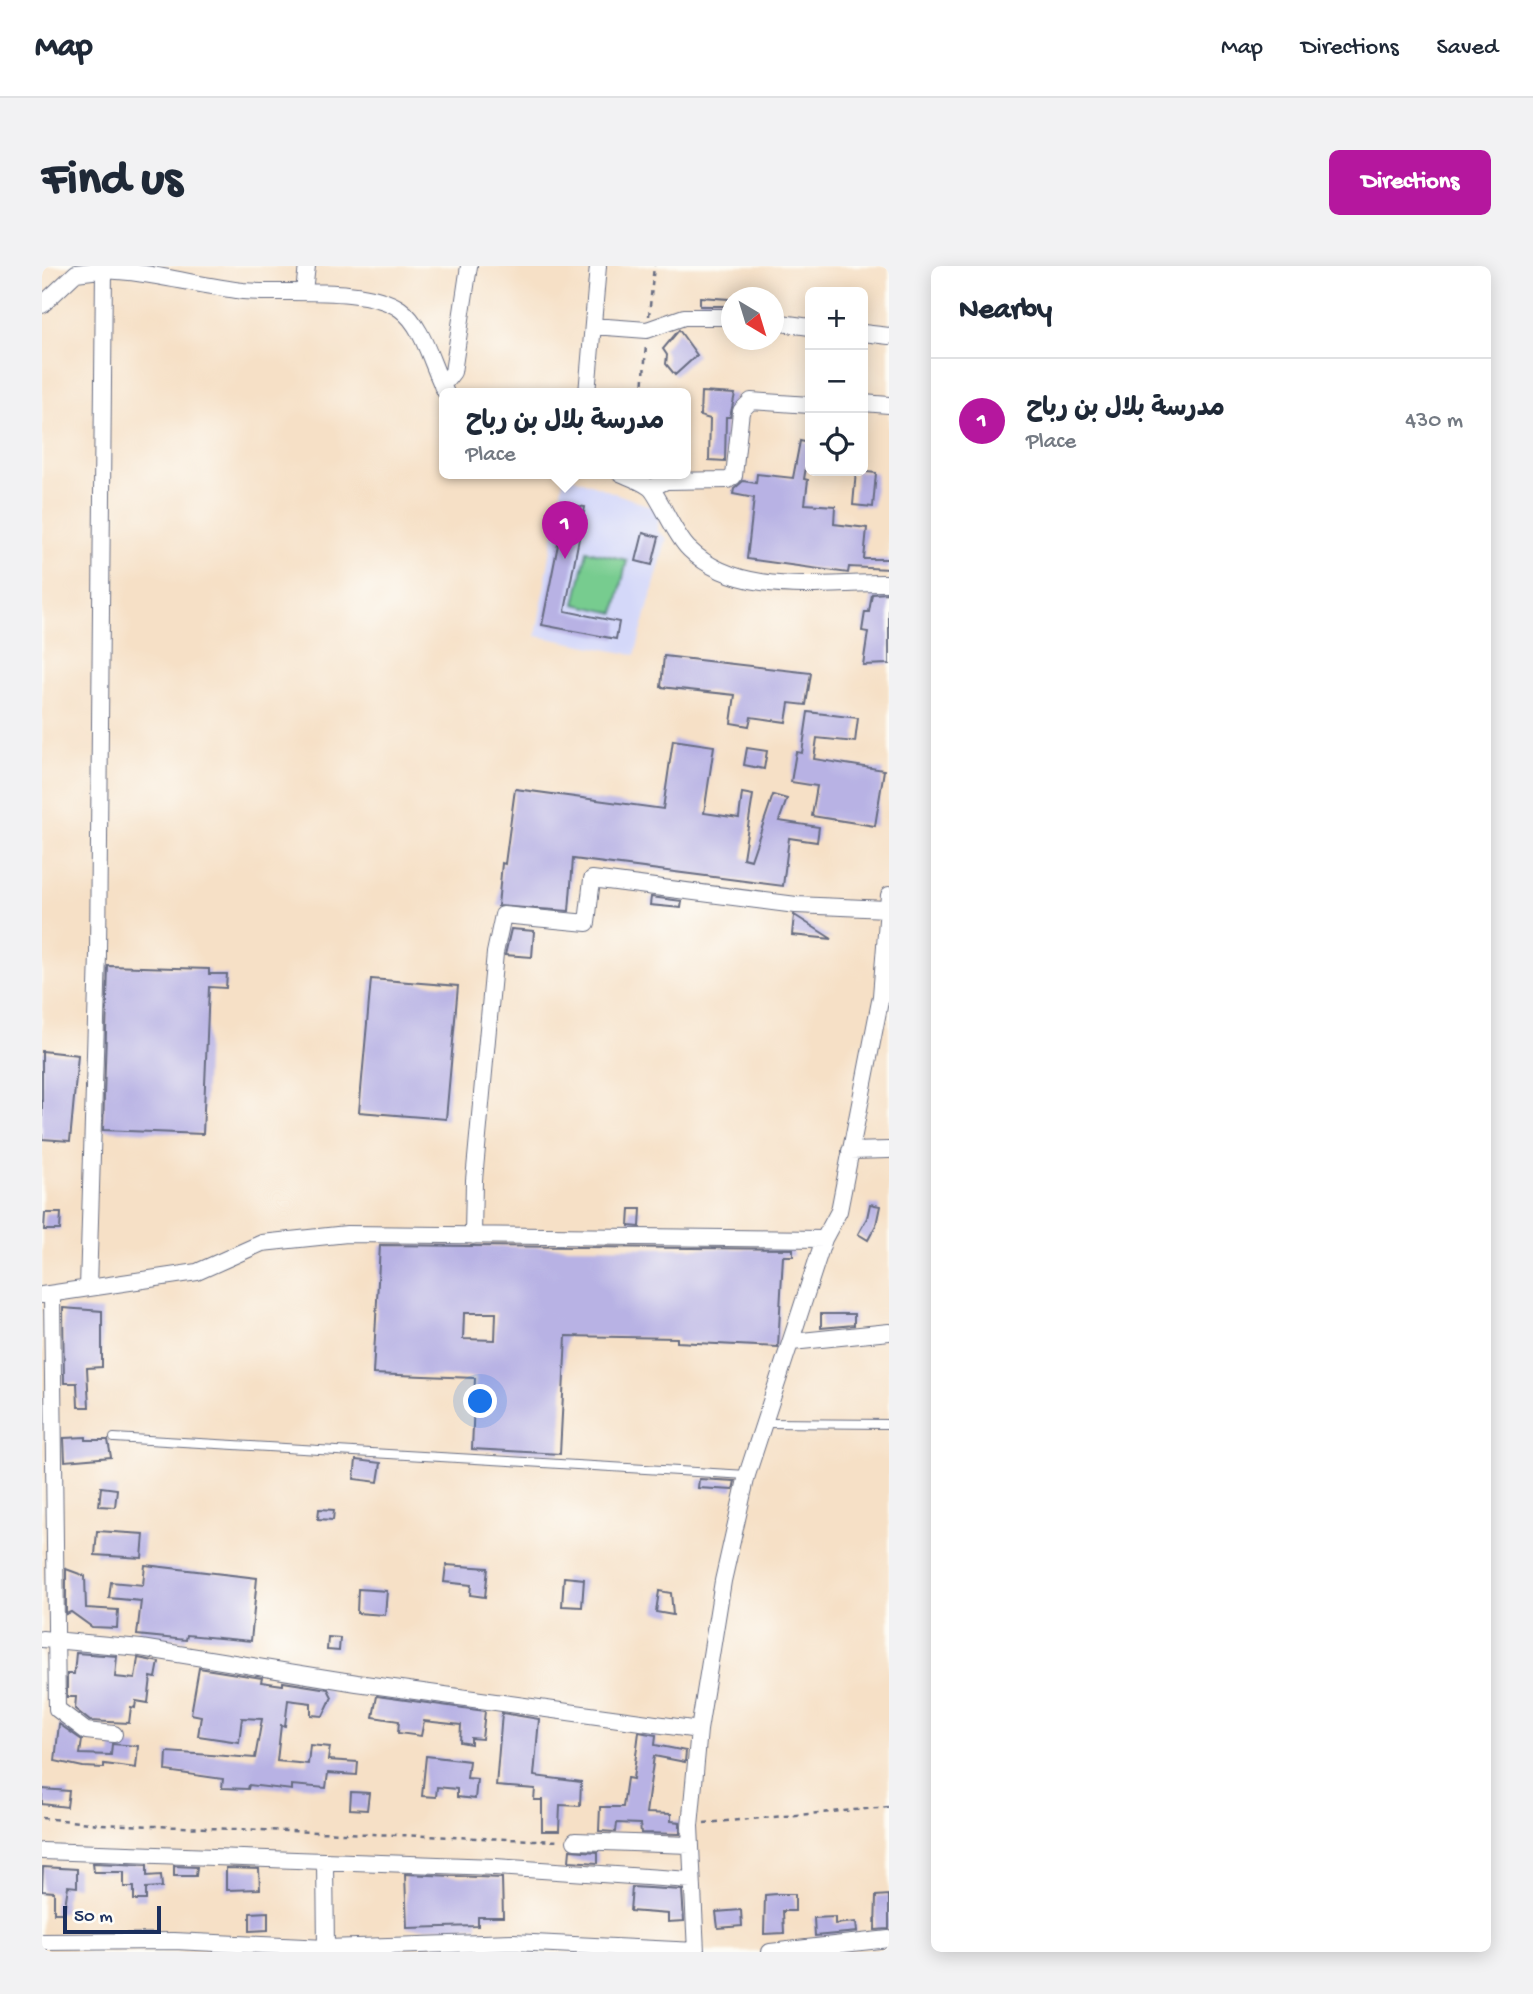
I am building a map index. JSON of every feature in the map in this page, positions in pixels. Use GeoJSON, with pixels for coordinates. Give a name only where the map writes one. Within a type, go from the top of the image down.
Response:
{"type":"FeatureCollection","features":[{"type":"Feature","properties":{"kind":"street"},"geometry":{"type":"LineString","coordinates":[[304,290],[307,266]]}},
{"type":"Feature","properties":{"kind":"street"},"geometry":{"type":"LineString","coordinates":[[445,388],[453,372],[469,266]]}},
{"type":"Feature","properties":{"kind":"street"},"geometry":{"type":"LineString","coordinates":[[587,388],[598,266]]}},
{"type":"Feature","properties":{"kind":"street"},"geometry":{"type":"LineString","coordinates":[[88,1288],[98,954],[104,268]]}},
{"type":"Feature","properties":{"kind":"street"},"geometry":{"type":"LineString","coordinates":[[42,304],[76,273],[104,268],[242,290],[278,293],[304,290],[385,301],[414,322],[444,388]]}},
{"type":"Feature","properties":{"kind":"street"},"geometry":{"type":"LineString","coordinates":[[593,326],[647,330],[684,317],[721,317]]}},
{"type":"Feature","properties":{"kind":"street"},"geometry":{"type":"LineString","coordinates":[[784,323],[805,326]]}},
{"type":"Feature","properties":{"kind":"street"},"geometry":{"type":"LineString","coordinates":[[868,334],[889,336]]}},
{"type":"Feature","properties":{"kind":"street"},"geometry":{"type":"LineString","coordinates":[[651,488],[666,481],[728,480],[734,476],[741,411],[751,401],[805,405]]}},
{"type":"Feature","properties":{"kind":"street"},"geometry":{"type":"LineString","coordinates":[[868,403],[889,405]]}},
{"type":"Feature","properties":{"kind":"street"},"geometry":{"type":"LineString","coordinates":[[632,479],[651,488],[667,522],[689,550],[726,574],[759,583],[889,583]]}},
{"type":"Feature","properties":{"kind":"street"},"geometry":{"type":"LineString","coordinates":[[42,1942],[174,1941],[326,1948],[513,1942],[696,1952],[690,1826],[699,1730],[723,1581],[747,1475],[824,1239],[839,1211],[881,996],[888,902],[796,905],[592,878],[587,923],[503,915],[495,953],[474,1180],[473,1236]]}},
{"type":"Feature","properties":{"kind":"street"},"geometry":{"type":"LineString","coordinates":[[850,1151],[889,1150]]}},
{"type":"Feature","properties":{"kind":"street"},"geometry":{"type":"LineString","coordinates":[[114,1734],[86,1731],[57,1709],[49,1639],[47,1295],[197,1272],[262,1243],[347,1234],[824,1239]]}},
{"type":"Feature","properties":{"kind":"street"},"geometry":{"type":"LineString","coordinates":[[792,1342],[889,1332]]}},
{"type":"Feature","properties":{"kind":"street"},"geometry":{"type":"LineString","coordinates":[[49,1639],[699,1730]]}},
{"type":"Feature","properties":{"kind":"street"},"geometry":{"type":"LineString","coordinates":[[575,1841],[690,1845]]}},
{"type":"Feature","properties":{"kind":"street"},"geometry":{"type":"LineString","coordinates":[[42,1851],[495,1867],[691,1880]]}},
{"type":"Feature","properties":{"kind":"street"},"geometry":{"type":"LineString","coordinates":[[325,1863],[326,1948]]}},
{"type":"Feature","properties":{"kind":"street"},"geometry":{"type":"LineString","coordinates":[[771,1952],[889,1939]]}},
{"type":"Feature","properties":{"kind":"lane"},"geometry":{"type":"LineString","coordinates":[[765,1423],[889,1424]]}},
{"type":"Feature","properties":{"kind":"lane"},"geometry":{"type":"LineString","coordinates":[[114,1438],[747,1475]]}},
{"type":"Feature","properties":{"kind":"path"},"geometry":{"type":"LineString","coordinates":[[690,1826],[806,1812],[889,1807]]}},
{"type":"Feature","properties":{"kind":"path"},"geometry":{"type":"LineString","coordinates":[[42,1818],[126,1825],[575,1841]]}},
{"type":"Feature","properties":{"kind":"shaded area"},"geometry":{"type":"Polygon","coordinates":[[[563,479],[577,479],[660,510],[657,531],[667,538],[635,655],[536,636],[563,479]]]}},
{"type":"Feature","properties":{"kind":"green space"},"geometry":{"type":"Polygon","coordinates":[[[587,551],[627,560],[615,613],[575,604],[587,551]]]}},
{"type":"Feature","properties":{"kind":"building"},"geometry":{"type":"Polygon","coordinates":[[[700,297],[721,298],[721,306],[700,306],[700,297]]]}},
{"type":"Feature","properties":{"kind":"building"},"geometry":{"type":"Polygon","coordinates":[[[679,330],[697,355],[675,375],[666,364],[667,355],[663,349],[679,330]]]}},
{"type":"Feature","properties":{"kind":"building"},"geometry":{"type":"Polygon","coordinates":[[[701,392],[735,394],[730,417],[726,417],[725,461],[709,460],[710,419],[700,416],[701,392]]]}},
{"type":"Feature","properties":{"kind":"building"},"geometry":{"type":"Polygon","coordinates":[[[800,441],[805,442],[804,479],[808,480],[805,504],[835,506],[834,524],[867,528],[864,559],[889,559],[889,569],[849,567],[848,573],[747,559],[754,498],[733,494],[734,489],[743,481],[756,483],[757,474],[793,478],[800,441]]]}},
{"type":"Feature","properties":{"kind":"building"},"geometry":{"type":"Polygon","coordinates":[[[876,473],[873,507],[853,505],[856,476],[876,473]]]}},
{"type":"Feature","properties":{"kind":"building"},"geometry":{"type":"Polygon","coordinates":[[[566,504],[585,507],[565,611],[619,622],[616,639],[542,625],[566,504]]]}},
{"type":"Feature","properties":{"kind":"building"},"geometry":{"type":"Polygon","coordinates":[[[643,533],[659,537],[652,565],[636,561],[643,533]]]}},
{"type":"Feature","properties":{"kind":"building"},"geometry":{"type":"Polygon","coordinates":[[[889,593],[889,664],[863,665],[868,632],[862,631],[865,612],[869,612],[872,594],[889,593]]]}},
{"type":"Feature","properties":{"kind":"building"},"geometry":{"type":"Polygon","coordinates":[[[664,656],[811,673],[806,705],[789,703],[786,722],[751,717],[749,726],[731,723],[735,695],[661,687],[664,656]]]}},
{"type":"Feature","properties":{"kind":"building"},"geometry":{"type":"Polygon","coordinates":[[[808,712],[858,718],[855,742],[817,738],[814,759],[884,770],[875,826],[812,816],[817,786],[791,782],[796,752],[802,753],[808,712]]]}},
{"type":"Feature","properties":{"kind":"building"},"geometry":{"type":"Polygon","coordinates":[[[673,740],[714,746],[704,813],[739,818],[742,793],[753,795],[743,858],[751,860],[773,795],[787,799],[779,821],[819,827],[817,842],[789,838],[783,886],[573,859],[569,911],[498,906],[502,863],[505,864],[515,789],[663,809],[673,740]]]}},
{"type":"Feature","properties":{"kind":"building"},"geometry":{"type":"Polygon","coordinates":[[[747,748],[767,751],[764,769],[744,765],[747,748]]]}},
{"type":"Feature","properties":{"kind":"building"},"geometry":{"type":"Polygon","coordinates":[[[651,897],[682,901],[681,908],[650,905],[651,897]]]}},
{"type":"Feature","properties":{"kind":"building"},"geometry":{"type":"Polygon","coordinates":[[[794,915],[796,916],[832,939],[792,935],[794,915]]]}},
{"type":"Feature","properties":{"kind":"building"},"geometry":{"type":"Polygon","coordinates":[[[511,929],[534,931],[532,957],[505,955],[511,929]]]}},
{"type":"Feature","properties":{"kind":"building"},"geometry":{"type":"Polygon","coordinates":[[[108,966],[209,969],[209,974],[227,974],[226,988],[209,987],[203,1134],[103,1130],[108,966]]]}},
{"type":"Feature","properties":{"kind":"building"},"geometry":{"type":"Polygon","coordinates":[[[371,979],[458,986],[446,1119],[359,1112],[371,979]]]}},
{"type":"Feature","properties":{"kind":"building"},"geometry":{"type":"Polygon","coordinates":[[[42,1051],[78,1055],[70,1141],[42,1139],[42,1051]]]}},
{"type":"Feature","properties":{"kind":"building"},"geometry":{"type":"Polygon","coordinates":[[[870,1204],[880,1206],[876,1225],[868,1240],[858,1234],[867,1218],[870,1204]]]}},
{"type":"Feature","properties":{"kind":"building"},"geometry":{"type":"Polygon","coordinates":[[[630,1209],[641,1209],[640,1227],[629,1226],[630,1209]]]}},
{"type":"Feature","properties":{"kind":"building"},"geometry":{"type":"Polygon","coordinates":[[[45,1213],[61,1213],[60,1230],[44,1230],[45,1213]]]}},
{"type":"Feature","properties":{"kind":"building"},"geometry":{"type":"Polygon","coordinates":[[[380,1245],[793,1249],[793,1256],[783,1256],[778,1347],[677,1342],[677,1338],[566,1336],[560,1454],[472,1449],[475,1378],[373,1374],[380,1245]],[[464,1313],[463,1339],[495,1340],[496,1313],[464,1313]]]}},
{"type":"Feature","properties":{"kind":"building"},"geometry":{"type":"Polygon","coordinates":[[[63,1308],[102,1311],[102,1367],[87,1368],[89,1407],[78,1407],[77,1383],[64,1383],[63,1308]]]}},
{"type":"Feature","properties":{"kind":"building"},"geometry":{"type":"Polygon","coordinates":[[[821,1314],[854,1314],[854,1325],[821,1328],[821,1314]]]}},
{"type":"Feature","properties":{"kind":"building"},"geometry":{"type":"Polygon","coordinates":[[[86,1437],[86,1440],[108,1440],[111,1457],[65,1461],[64,1438],[86,1437]]]}},
{"type":"Feature","properties":{"kind":"building"},"geometry":{"type":"Polygon","coordinates":[[[356,1460],[381,1463],[378,1482],[354,1479],[356,1460]]]}},
{"type":"Feature","properties":{"kind":"building"},"geometry":{"type":"Polygon","coordinates":[[[699,1479],[735,1481],[733,1490],[698,1488],[699,1479]]]}},
{"type":"Feature","properties":{"kind":"building"},"geometry":{"type":"Polygon","coordinates":[[[101,1487],[117,1489],[115,1507],[99,1506],[101,1487]]]}},
{"type":"Feature","properties":{"kind":"building"},"geometry":{"type":"Polygon","coordinates":[[[319,1509],[334,1510],[333,1520],[318,1519],[319,1509]]]}},
{"type":"Feature","properties":{"kind":"building"},"geometry":{"type":"Polygon","coordinates":[[[97,1531],[144,1534],[142,1558],[95,1555],[97,1531]]]}},
{"type":"Feature","properties":{"kind":"building"},"geometry":{"type":"Polygon","coordinates":[[[145,1565],[257,1578],[251,1641],[187,1635],[186,1640],[137,1635],[141,1601],[109,1598],[111,1582],[143,1585],[145,1565]]]}},
{"type":"Feature","properties":{"kind":"building"},"geometry":{"type":"Polygon","coordinates":[[[446,1565],[488,1568],[485,1597],[470,1595],[471,1585],[444,1582],[446,1565]]]}},
{"type":"Feature","properties":{"kind":"building"},"geometry":{"type":"Polygon","coordinates":[[[66,1569],[85,1576],[86,1608],[118,1610],[117,1628],[92,1627],[71,1612],[66,1614],[66,1569]]]}},
{"type":"Feature","properties":{"kind":"building"},"geometry":{"type":"Polygon","coordinates":[[[564,1577],[584,1579],[582,1607],[562,1606],[564,1577]]]}},
{"type":"Feature","properties":{"kind":"building"},"geometry":{"type":"Polygon","coordinates":[[[358,1589],[387,1591],[385,1615],[357,1613],[358,1589]]]}},
{"type":"Feature","properties":{"kind":"building"},"geometry":{"type":"Polygon","coordinates":[[[659,1591],[671,1593],[673,1615],[656,1612],[659,1591]]]}},
{"type":"Feature","properties":{"kind":"building"},"geometry":{"type":"Polygon","coordinates":[[[328,1637],[340,1638],[339,1651],[327,1650],[328,1637]]]}},
{"type":"Feature","properties":{"kind":"building"},"geometry":{"type":"Polygon","coordinates":[[[76,1653],[117,1656],[115,1677],[135,1679],[138,1658],[159,1662],[156,1678],[151,1677],[148,1703],[136,1701],[135,1708],[131,1707],[129,1723],[90,1721],[75,1709],[76,1697],[67,1697],[67,1674],[74,1674],[76,1653]]]}},
{"type":"Feature","properties":{"kind":"building"},"geometry":{"type":"Polygon","coordinates":[[[199,1668],[262,1678],[261,1682],[283,1685],[283,1682],[328,1689],[332,1697],[323,1716],[311,1715],[311,1703],[288,1700],[285,1726],[281,1725],[277,1761],[308,1764],[310,1745],[330,1747],[328,1760],[358,1762],[357,1775],[328,1773],[326,1788],[292,1785],[292,1790],[249,1785],[248,1789],[222,1788],[223,1779],[166,1771],[167,1752],[255,1758],[262,1719],[242,1718],[239,1742],[198,1736],[201,1716],[191,1714],[199,1668]]]}},
{"type":"Feature","properties":{"kind":"building"},"geometry":{"type":"Polygon","coordinates":[[[377,1696],[485,1711],[482,1739],[471,1738],[471,1744],[460,1742],[461,1725],[424,1721],[421,1736],[398,1733],[399,1721],[373,1717],[377,1696]]]}},
{"type":"Feature","properties":{"kind":"building"},"geometry":{"type":"Polygon","coordinates":[[[502,1713],[539,1719],[534,1776],[581,1782],[580,1806],[560,1805],[559,1831],[542,1831],[542,1800],[534,1800],[535,1789],[496,1786],[502,1713]]]}},
{"type":"Feature","properties":{"kind":"building"},"geometry":{"type":"Polygon","coordinates":[[[59,1724],[82,1740],[80,1754],[111,1755],[112,1744],[138,1746],[136,1768],[104,1764],[104,1768],[83,1767],[55,1761],[59,1724]]]}},
{"type":"Feature","properties":{"kind":"building"},"geometry":{"type":"Polygon","coordinates":[[[639,1732],[656,1735],[655,1745],[686,1751],[685,1762],[654,1756],[646,1813],[671,1814],[671,1821],[680,1822],[680,1834],[641,1833],[640,1824],[617,1823],[616,1832],[599,1831],[600,1807],[623,1807],[627,1778],[633,1779],[639,1732]]]}},
{"type":"Feature","properties":{"kind":"building"},"geometry":{"type":"Polygon","coordinates":[[[426,1756],[469,1761],[467,1778],[477,1779],[475,1799],[457,1797],[457,1789],[437,1787],[436,1797],[422,1796],[426,1756]]]}},
{"type":"Feature","properties":{"kind":"building"},"geometry":{"type":"Polygon","coordinates":[[[42,1789],[69,1791],[67,1807],[42,1804],[42,1789]]]}},
{"type":"Feature","properties":{"kind":"building"},"geometry":{"type":"Polygon","coordinates":[[[351,1792],[369,1793],[367,1810],[350,1809],[351,1792]]]}},
{"type":"Feature","properties":{"kind":"building"},"geometry":{"type":"Polygon","coordinates":[[[570,1850],[598,1852],[598,1863],[569,1861],[570,1850]]]}},
{"type":"Feature","properties":{"kind":"building"},"geometry":{"type":"Polygon","coordinates":[[[93,1863],[147,1865],[147,1876],[161,1875],[162,1887],[146,1888],[146,1900],[134,1900],[134,1887],[124,1887],[124,1872],[94,1872],[93,1863]]]}},
{"type":"Feature","properties":{"kind":"building"},"geometry":{"type":"Polygon","coordinates":[[[174,1866],[197,1867],[196,1876],[174,1876],[174,1866]]]}},
{"type":"Feature","properties":{"kind":"building"},"geometry":{"type":"Polygon","coordinates":[[[43,1867],[77,1869],[77,1887],[68,1886],[64,1913],[54,1913],[54,1892],[42,1891],[43,1867]]]}},
{"type":"Feature","properties":{"kind":"building"},"geometry":{"type":"Polygon","coordinates":[[[226,1868],[259,1869],[260,1889],[226,1890],[226,1868]]]}},
{"type":"Feature","properties":{"kind":"building"},"geometry":{"type":"Polygon","coordinates":[[[405,1874],[502,1878],[503,1917],[478,1917],[478,1926],[407,1928],[405,1874]]]}},
{"type":"Feature","properties":{"kind":"building"},"geometry":{"type":"Polygon","coordinates":[[[632,1887],[682,1890],[684,1921],[668,1922],[668,1914],[630,1911],[632,1887]]]}},
{"type":"Feature","properties":{"kind":"building"},"geometry":{"type":"Polygon","coordinates":[[[795,1894],[795,1911],[783,1911],[784,1933],[764,1934],[765,1895],[795,1894]]]}},
{"type":"Feature","properties":{"kind":"building"},"geometry":{"type":"Polygon","coordinates":[[[889,1895],[889,1929],[875,1930],[876,1896],[889,1895]]]}},
{"type":"Feature","properties":{"kind":"building"},"geometry":{"type":"Polygon","coordinates":[[[741,1910],[742,1926],[718,1928],[716,1912],[741,1910]]]}},
{"type":"Feature","properties":{"kind":"building"},"geometry":{"type":"Polygon","coordinates":[[[268,1912],[268,1930],[250,1931],[250,1913],[268,1912]]]}},
{"type":"Feature","properties":{"kind":"building"},"geometry":{"type":"Polygon","coordinates":[[[835,1917],[835,1924],[856,1922],[857,1932],[815,1936],[814,1918],[835,1917]]]}},
{"type":"Feature","properties":{"kind":"place","name":"مدرسة بلال بن رباح"},"geometry":{"type":"Point","coordinates":[565,559]}}]}
